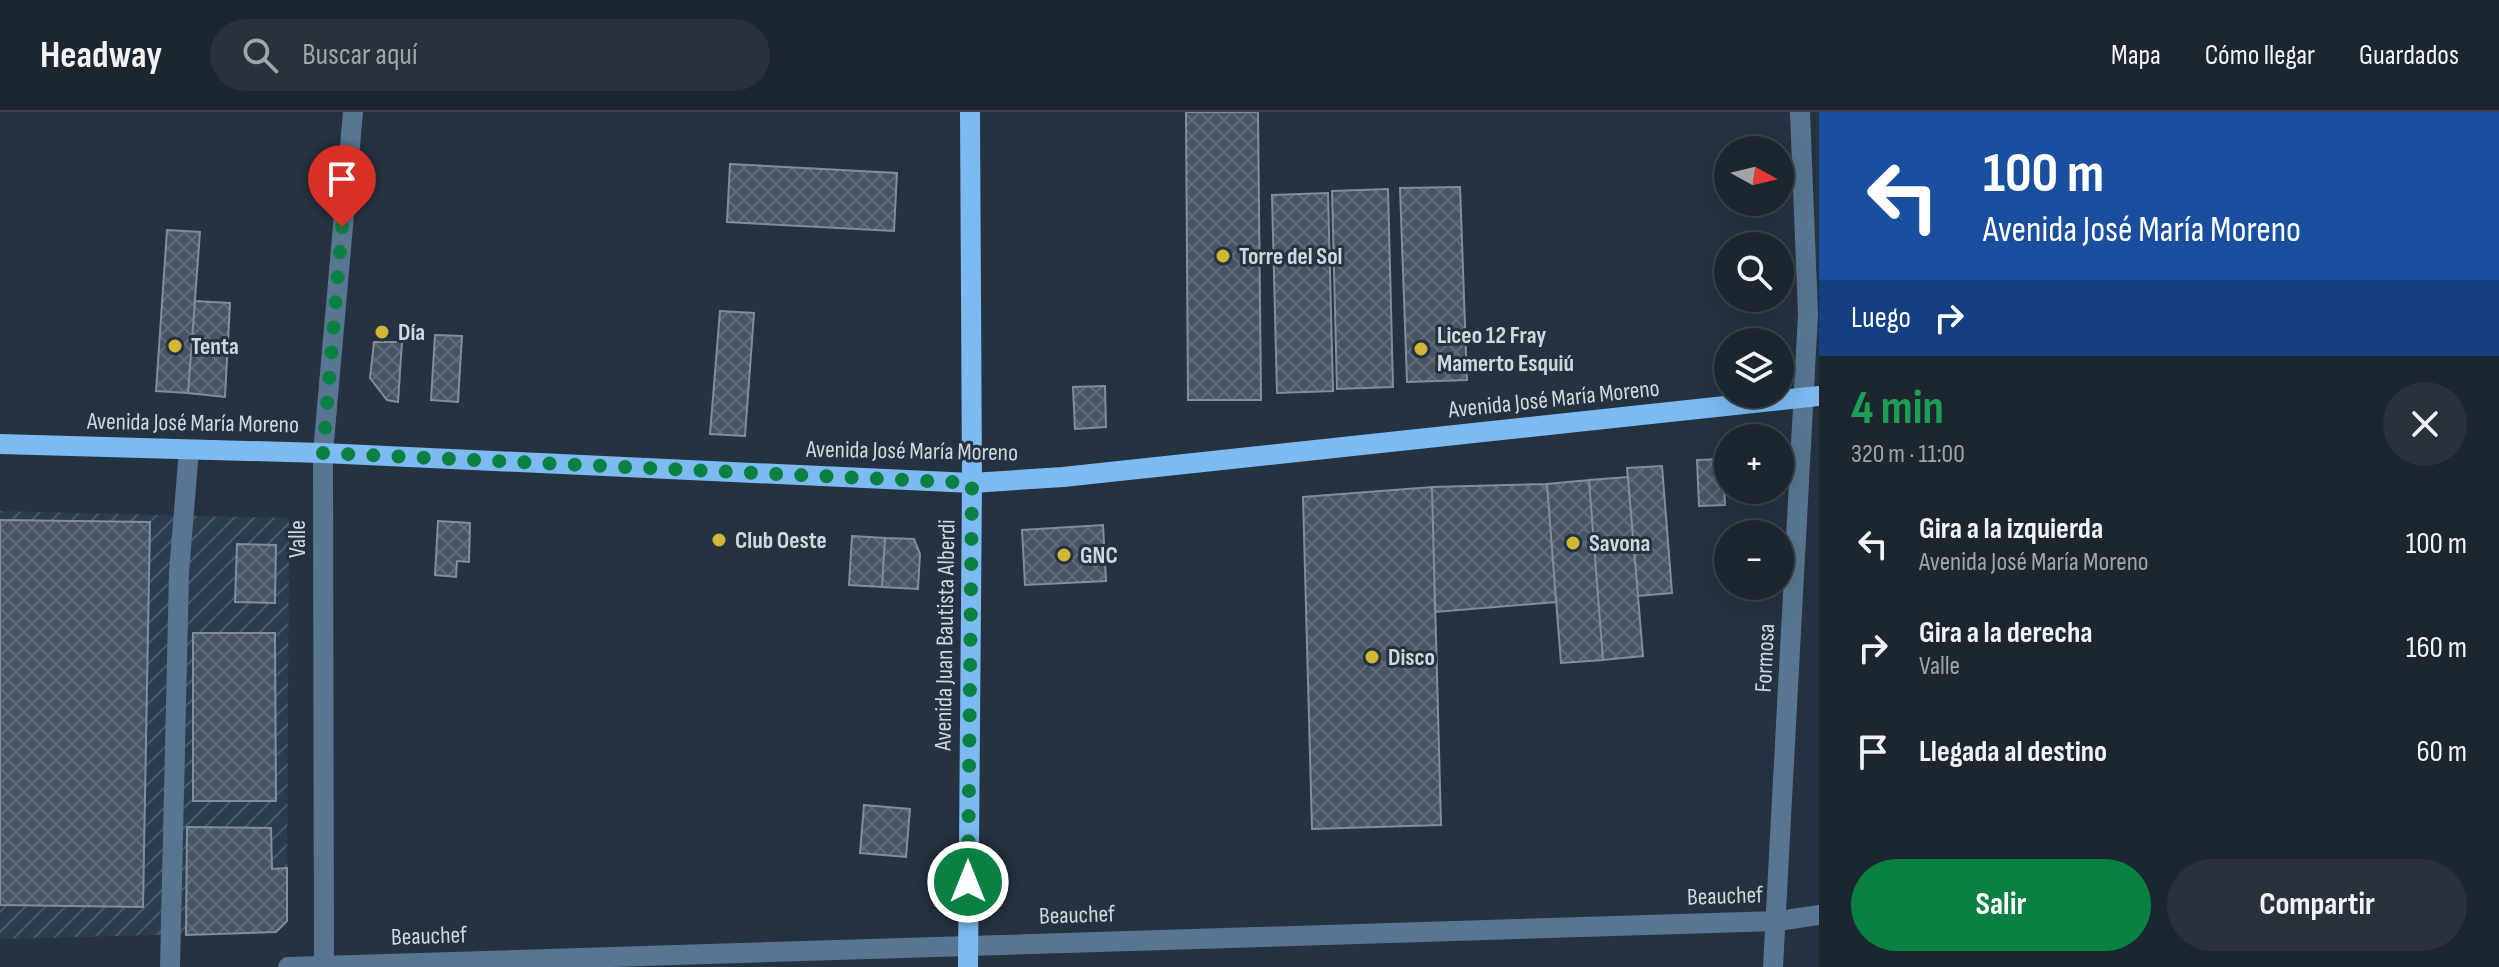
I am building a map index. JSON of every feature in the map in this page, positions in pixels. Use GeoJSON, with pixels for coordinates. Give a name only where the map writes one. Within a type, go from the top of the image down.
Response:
{"type":"FeatureCollection","features":[{"type":"Feature","properties":{"kind":"main road","name":"Avenida Juan Bautista Alberdi"},"geometry":{"type":"LineString","coordinates":[[968,967],[972,483],[970,112]]}},
{"type":"Feature","properties":{"kind":"main road","name":"Avenida José María Moreno"},"geometry":{"type":"LineString","coordinates":[[0,444],[323,453],[972,483],[1063,477],[1812,398]]}},
{"type":"Feature","properties":{"kind":"street","name":"Valle"},"geometry":{"type":"LineString","coordinates":[[324,966],[323,453],[353,112]]}},
{"type":"Feature","properties":{"kind":"street","name":"Formosa"},"geometry":{"type":"LineString","coordinates":[[1773,967],[1812,398],[1800,112]]}},
{"type":"Feature","properties":{"kind":"street"},"geometry":{"type":"LineString","coordinates":[[170,967],[178,588],[189,450]]}},
{"type":"Feature","properties":{"kind":"street","name":"Beauchef"},"geometry":{"type":"LineString","coordinates":[[288,967],[613,962],[968,944],[1778,921],[1819,915]]}},
{"type":"Feature","properties":{"kind":"shaded area"},"geometry":{"type":"Polygon","coordinates":[[[0,511],[289,518],[287,921],[276,932],[0,939],[0,511]]]}},
{"type":"Feature","properties":{"kind":"building","name":"Torre del Sol"},"geometry":{"type":"Polygon","coordinates":[[[1186,112],[1258,112],[1261,400],[1188,400],[1186,112]]]}},
{"type":"Feature","properties":{"kind":"building"},"geometry":{"type":"Polygon","coordinates":[[[730,164],[897,173],[894,231],[727,222],[730,164]]]}},
{"type":"Feature","properties":{"kind":"building"},"geometry":{"type":"Polygon","coordinates":[[[1460,187],[1467,380],[1407,382],[1400,188],[1460,187]]]}},
{"type":"Feature","properties":{"kind":"building"},"geometry":{"type":"Polygon","coordinates":[[[1388,189],[1393,387],[1337,389],[1332,191],[1388,189]]]}},
{"type":"Feature","properties":{"kind":"building"},"geometry":{"type":"Polygon","coordinates":[[[1328,193],[1333,391],[1277,393],[1272,195],[1328,193]]]}},
{"type":"Feature","properties":{"kind":"building","name":"Tenta"},"geometry":{"type":"Polygon","coordinates":[[[167,230],[200,232],[188,393],[156,391],[167,230]]]}},
{"type":"Feature","properties":{"kind":"building"},"geometry":{"type":"Polygon","coordinates":[[[195,301],[230,303],[225,397],[188,393],[195,301]]]}},
{"type":"Feature","properties":{"kind":"building"},"geometry":{"type":"Polygon","coordinates":[[[720,311],[754,313],[745,436],[710,434],[720,311]]]}},
{"type":"Feature","properties":{"kind":"building"},"geometry":{"type":"Polygon","coordinates":[[[435,335],[462,336],[458,402],[431,400],[435,335]]]}},
{"type":"Feature","properties":{"kind":"building"},"geometry":{"type":"Polygon","coordinates":[[[374,342],[402,342],[398,402],[387,400],[370,378],[374,342]]]}},
{"type":"Feature","properties":{"kind":"building"},"geometry":{"type":"Polygon","coordinates":[[[1105,386],[1106,427],[1075,429],[1073,387],[1105,386]]]}},
{"type":"Feature","properties":{"kind":"building"},"geometry":{"type":"Polygon","coordinates":[[[1714,459],[1714,504],[1725,505],[1699,506],[1697,460],[1714,459]]]}},
{"type":"Feature","properties":{"kind":"building"},"geometry":{"type":"Polygon","coordinates":[[[1662,466],[1672,593],[1638,596],[1627,468],[1662,466]]]}},
{"type":"Feature","properties":{"kind":"building"},"geometry":{"type":"Polygon","coordinates":[[[1628,477],[1643,656],[1603,660],[1589,480],[1628,477]]]}},
{"type":"Feature","properties":{"kind":"building","name":"Savona"},"geometry":{"type":"Polygon","coordinates":[[[1589,480],[1603,660],[1561,663],[1547,484],[1589,480]]]}},
{"type":"Feature","properties":{"kind":"building"},"geometry":{"type":"Polygon","coordinates":[[[1547,484],[1556,602],[1435,612],[1432,487],[1547,484]]]}},
{"type":"Feature","properties":{"kind":"building"},"geometry":{"type":"Polygon","coordinates":[[[1432,487],[1441,825],[1312,829],[1303,497],[1432,487]]]}},
{"type":"Feature","properties":{"kind":"building"},"geometry":{"type":"Polygon","coordinates":[[[0,520],[150,522],[143,907],[0,905],[0,520]]]}},
{"type":"Feature","properties":{"kind":"building"},"geometry":{"type":"Polygon","coordinates":[[[438,521],[470,523],[469,562],[457,561],[456,577],[435,575],[438,521]]]}},
{"type":"Feature","properties":{"kind":"building","name":"GNC"},"geometry":{"type":"Polygon","coordinates":[[[1103,525],[1106,581],[1025,585],[1022,530],[1103,525]]]}},
{"type":"Feature","properties":{"kind":"building"},"geometry":{"type":"Polygon","coordinates":[[[852,536],[885,538],[882,587],[849,585],[852,536]]]}},
{"type":"Feature","properties":{"kind":"building"},"geometry":{"type":"Polygon","coordinates":[[[885,538],[914,539],[920,554],[918,589],[882,587],[885,538]]]}},
{"type":"Feature","properties":{"kind":"building"},"geometry":{"type":"Polygon","coordinates":[[[237,544],[276,545],[275,603],[235,602],[237,544]]]}},
{"type":"Feature","properties":{"kind":"building"},"geometry":{"type":"Polygon","coordinates":[[[193,633],[275,633],[276,801],[193,801],[193,633]]]}},
{"type":"Feature","properties":{"kind":"building"},"geometry":{"type":"Polygon","coordinates":[[[864,805],[910,809],[906,857],[860,853],[864,805]]]}},
{"type":"Feature","properties":{"kind":"building"},"geometry":{"type":"Polygon","coordinates":[[[187,827],[271,828],[272,869],[287,868],[287,921],[276,932],[186,935],[187,827]]]}},
{"type":"Feature","properties":{"kind":"place","name":"Torre del Sol"},"geometry":{"type":"Point","coordinates":[1223,256]}},
{"type":"Feature","properties":{"kind":"place","name":"Día"},"geometry":{"type":"Point","coordinates":[382,332]}},
{"type":"Feature","properties":{"kind":"place","name":"Tenta"},"geometry":{"type":"Point","coordinates":[175,346]}},
{"type":"Feature","properties":{"kind":"place","name":"Liceo 12 Fray Mamerto Esquiú"},"geometry":{"type":"Point","coordinates":[1421,349]}},
{"type":"Feature","properties":{"kind":"place","name":"Club Oeste"},"geometry":{"type":"Point","coordinates":[719,540]}},
{"type":"Feature","properties":{"kind":"place","name":"Savona"},"geometry":{"type":"Point","coordinates":[1573,543]}},
{"type":"Feature","properties":{"kind":"place","name":"GNC"},"geometry":{"type":"Point","coordinates":[1064,555]}},
{"type":"Feature","properties":{"kind":"place","name":"Disco"},"geometry":{"type":"Point","coordinates":[1372,657]}},
{"type":"Feature","properties":{"kind":"route"},"geometry":{"type":"LineString","coordinates":[[342,227],[323,453],[972,483],[968,882]]}}]}
